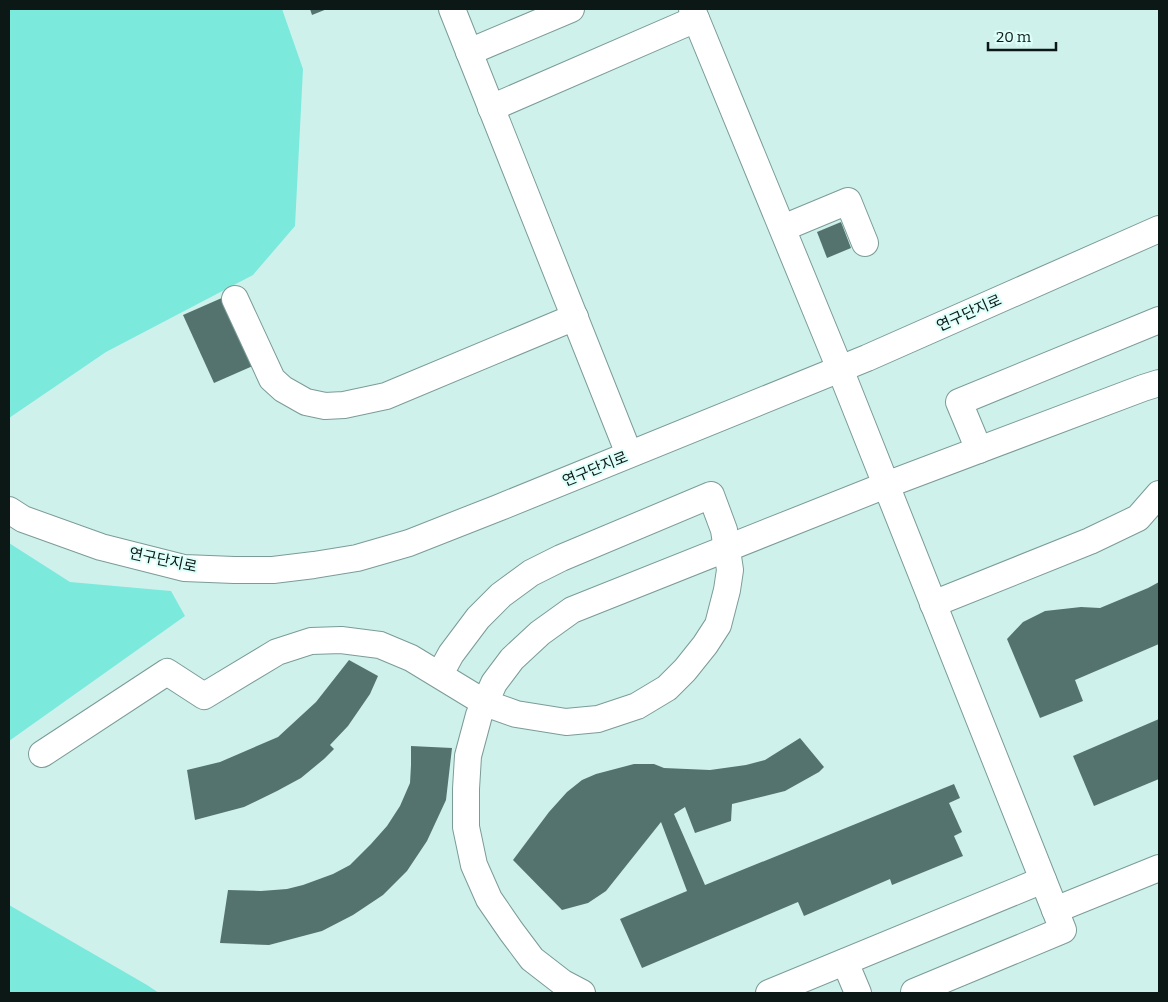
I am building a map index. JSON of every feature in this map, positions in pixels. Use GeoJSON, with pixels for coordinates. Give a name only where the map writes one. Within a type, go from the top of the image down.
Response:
{"type":"FeatureCollection","features":[{"type":"Feature","properties":{"kind":"street"},"geometry":{"type":"LineString","coordinates":[[452,9],[629,454]]}},
{"type":"Feature","properties":{"kind":"street"},"geometry":{"type":"LineString","coordinates":[[469,52],[571,9]]}},
{"type":"Feature","properties":{"kind":"street"},"geometry":{"type":"LineString","coordinates":[[491,108],[694,14],[840,369],[1063,930],[914,992]]}},
{"type":"Feature","properties":{"kind":"street"},"geometry":{"type":"LineString","coordinates":[[783,228],[848,201],[865,243]]}},
{"type":"Feature","properties":{"kind":"street","name":"연구단지로"},"geometry":{"type":"LineString","coordinates":[[9,510],[23,518],[101,546],[184,568],[273,570],[357,558],[409,543],[867,358],[1159,229]]}},
{"type":"Feature","properties":{"kind":"street"},"geometry":{"type":"LineString","coordinates":[[235,299],[272,379],[283,389],[306,402],[324,406],[344,405],[386,396],[575,318]]}},
{"type":"Feature","properties":{"kind":"street"},"geometry":{"type":"LineString","coordinates":[[978,450],[959,402],[1159,320]]}},
{"type":"Feature","properties":{"kind":"street"},"geometry":{"type":"LineString","coordinates":[[567,990],[532,959],[489,899],[474,865],[466,827],[468,756],[479,715],[494,683],[512,659],[540,633],[572,610],[886,485],[1159,383]]}},
{"type":"Feature","properties":{"kind":"street"},"geometry":{"type":"LineString","coordinates":[[933,604],[1090,541],[1138,518],[1159,494]]}},
{"type":"Feature","properties":{"kind":"street"},"geometry":{"type":"LineString","coordinates":[[42,754],[166,672],[204,696],[277,652],[311,642],[341,640],[380,645],[411,658],[440,674],[485,703],[516,714],[566,722],[598,718],[637,706],[666,688],[685,670],[705,646],[718,625],[730,570],[724,530],[711,495],[561,558],[531,573],[501,595],[478,618],[451,654],[440,674]]}},
{"type":"Feature","properties":{"kind":"street"},"geometry":{"type":"LineString","coordinates":[[1055,910],[1159,868]]}},
{"type":"Feature","properties":{"kind":"street"},"geometry":{"type":"LineString","coordinates":[[769,993],[1043,880]]}},
{"type":"Feature","properties":{"kind":"street"},"geometry":{"type":"LineString","coordinates":[[845,962],[858,993]]}},
{"type":"Feature","properties":{"kind":"shaded area"},"geometry":{"type":"Polygon","coordinates":[[[9,9],[282,9],[303,69],[295,226],[253,275],[106,352],[9,418],[9,9]]]}},
{"type":"Feature","properties":{"kind":"shaded area"},"geometry":{"type":"Polygon","coordinates":[[[9,543],[70,582],[171,591],[185,616],[9,741],[9,543]]]}},
{"type":"Feature","properties":{"kind":"shaded area"},"geometry":{"type":"Polygon","coordinates":[[[9,905],[147,985],[159,993],[9,993],[9,905]]]}},
{"type":"Feature","properties":{"kind":"building"},"geometry":{"type":"Polygon","coordinates":[[[310,9],[327,9],[312,15],[310,9]]]}},
{"type":"Feature","properties":{"kind":"building"},"geometry":{"type":"Polygon","coordinates":[[[841,222],[851,248],[827,258],[817,232],[841,222]]]}},
{"type":"Feature","properties":{"kind":"building"},"geometry":{"type":"Polygon","coordinates":[[[224,297],[255,365],[214,383],[183,315],[224,297]]]}},
{"type":"Feature","properties":{"kind":"building"},"geometry":{"type":"Polygon","coordinates":[[[1159,582],[1159,644],[1075,680],[1083,701],[1040,718],[1007,639],[1023,622],[1045,611],[1081,607],[1100,608],[1159,582]]]}},
{"type":"Feature","properties":{"kind":"building"},"geometry":{"type":"Polygon","coordinates":[[[349,660],[378,676],[370,694],[348,726],[330,745],[334,749],[301,778],[277,791],[244,807],[195,820],[187,770],[220,762],[278,737],[316,702],[349,660]]]}},
{"type":"Feature","properties":{"kind":"building"},"geometry":{"type":"Polygon","coordinates":[[[1159,719],[1159,779],[1094,806],[1073,756],[1159,719]]]}},
{"type":"Feature","properties":{"kind":"building"},"geometry":{"type":"Polygon","coordinates":[[[800,738],[824,767],[819,772],[785,791],[732,804],[731,821],[695,833],[685,807],[674,814],[705,885],[954,784],[960,798],[949,803],[962,832],[954,836],[963,856],[892,885],[890,879],[804,916],[798,902],[642,968],[620,919],[687,891],[661,822],[606,891],[588,903],[562,910],[513,860],[549,812],[567,792],[582,780],[596,774],[634,764],[654,764],[664,768],[710,770],[746,765],[765,760],[800,738]]]}},
{"type":"Feature","properties":{"kind":"building"},"geometry":{"type":"Polygon","coordinates":[[[411,746],[452,748],[446,800],[427,841],[407,871],[383,895],[353,915],[322,931],[269,945],[220,943],[228,890],[261,891],[287,889],[303,885],[333,874],[350,865],[371,844],[387,826],[400,806],[410,783],[411,746]]]}}]}
